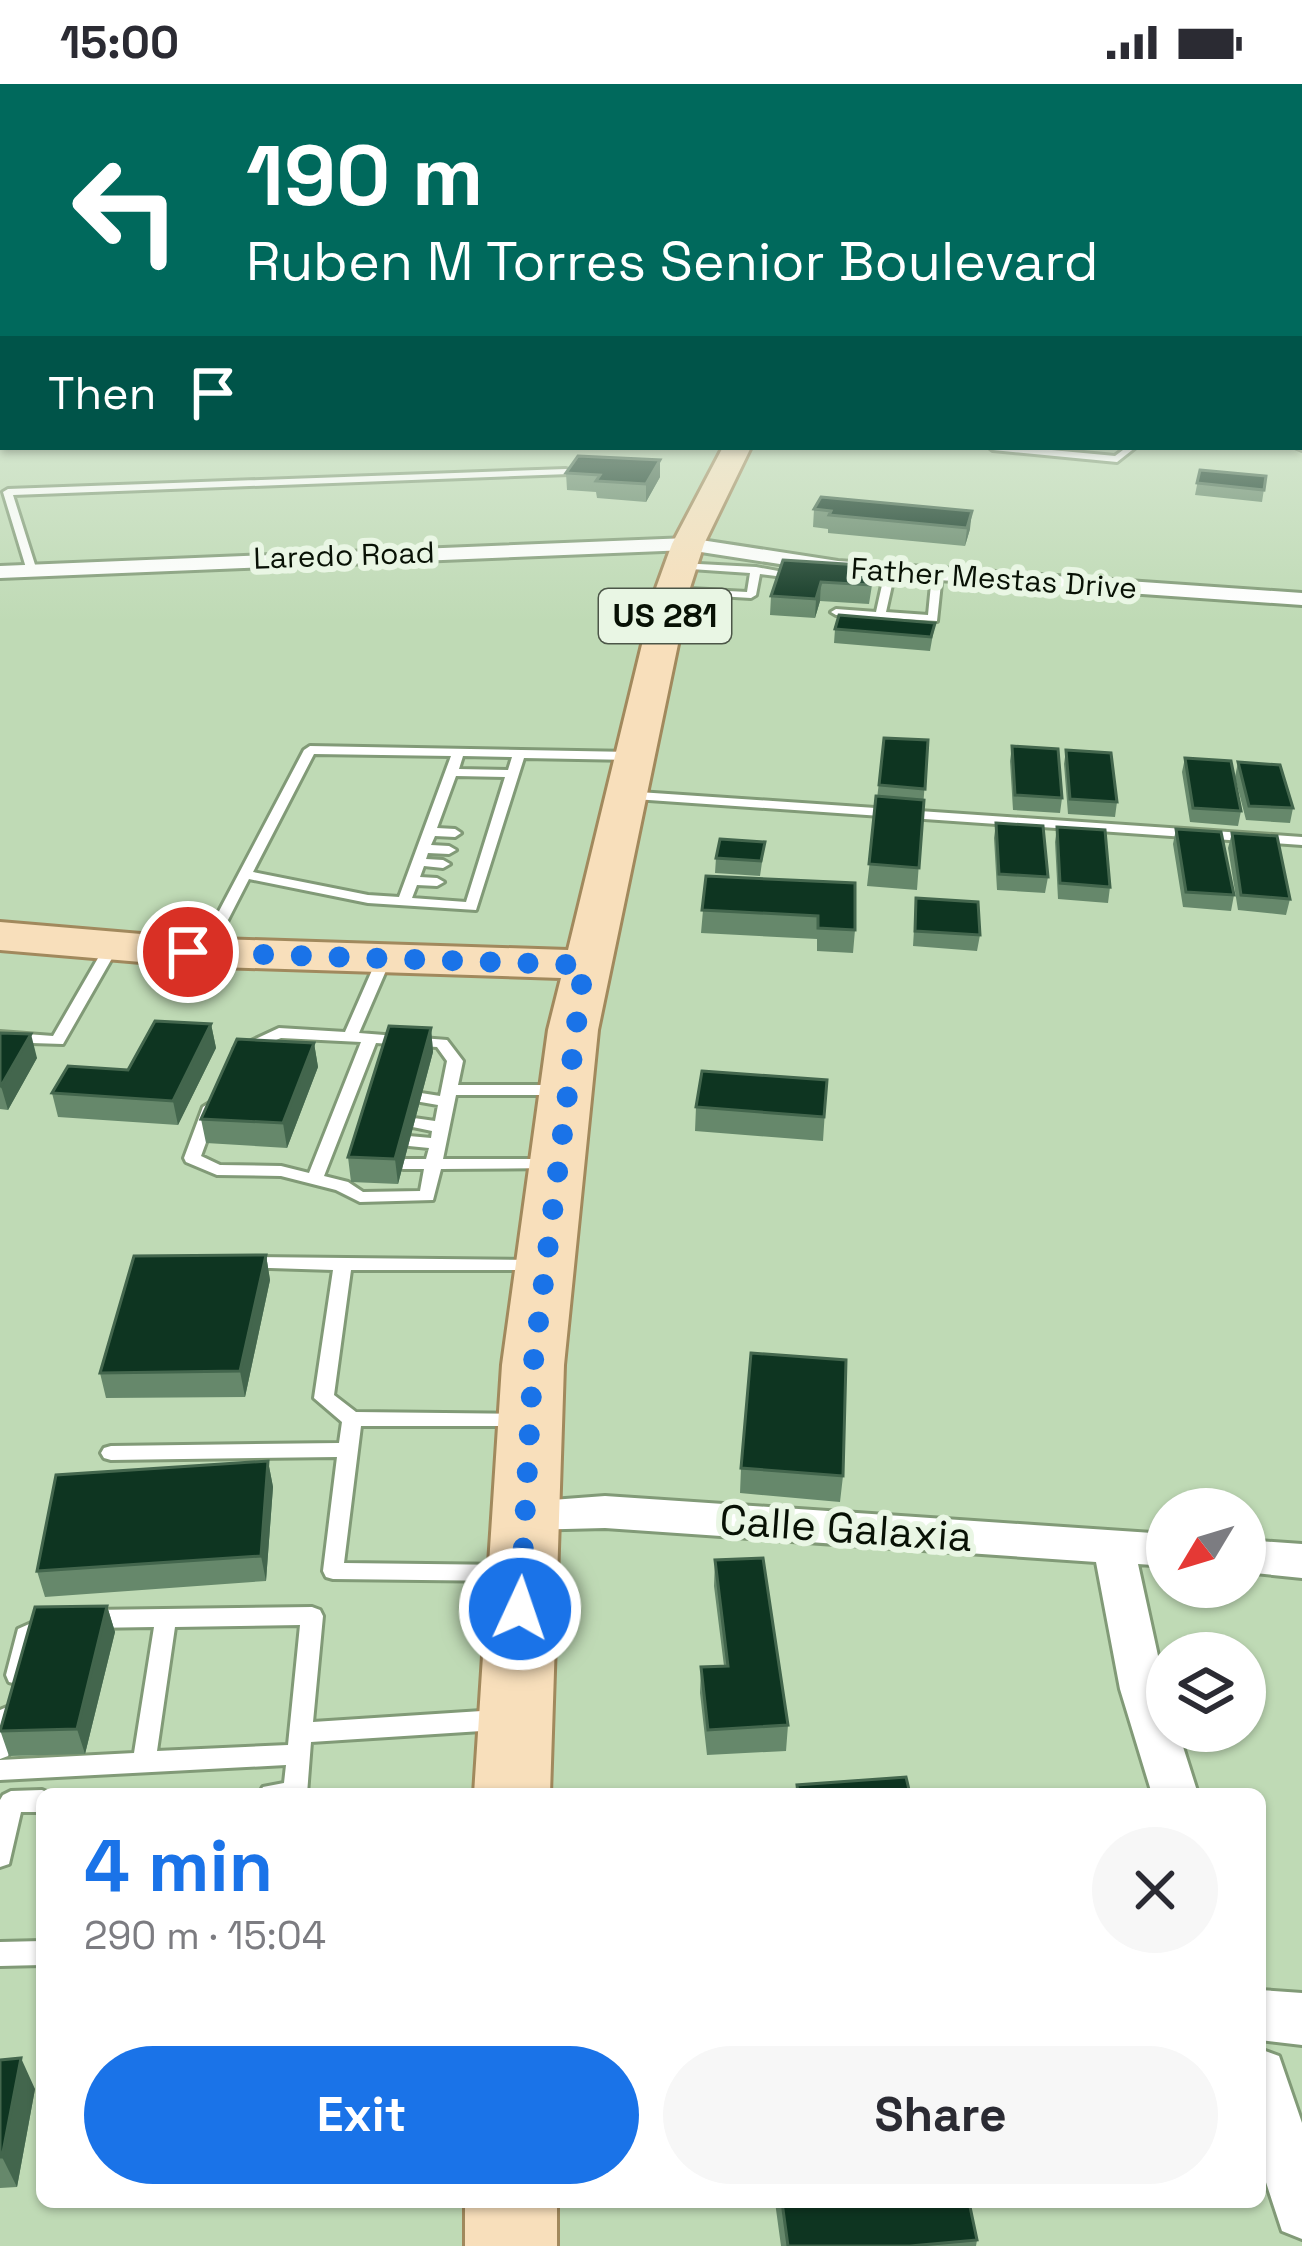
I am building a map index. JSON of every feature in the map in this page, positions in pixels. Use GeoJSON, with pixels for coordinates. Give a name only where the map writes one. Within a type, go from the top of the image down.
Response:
{"type":"FeatureCollection","features":[{"type":"Feature","properties":{"kind":"main road","name":"US 281"},"geometry":{"type":"LineString","coordinates":[[512,1788],[530,1419],[556,1163],[584,965],[680,567],[736,450]]}},
{"type":"Feature","properties":{"kind":"main road"},"geometry":{"type":"LineString","coordinates":[[0,937],[204,953],[584,965]]}},
{"type":"Feature","properties":{"kind":"main road"},"geometry":{"type":"LineString","coordinates":[[511,2208],[511,2246]]}},
{"type":"Feature","properties":{"kind":"street","name":"Father Mestas Drive"},"geometry":{"type":"LineString","coordinates":[[680,567],[838,567],[1302,599]]}},
{"type":"Feature","properties":{"kind":"street","name":"Laredo Road"},"geometry":{"type":"LineString","coordinates":[[0,572],[680,567]]}},
{"type":"Feature","properties":{"kind":"street","name":"Calle Galaxia"},"geometry":{"type":"LineString","coordinates":[[526,1514],[605,1512],[1146,1548]]}},
{"type":"Feature","properties":{"kind":"street"},"geometry":{"type":"LineString","coordinates":[[1114,1546],[1142,1688],[1173,1788]]}},
{"type":"Feature","properties":{"kind":"street"},"geometry":{"type":"LineString","coordinates":[[1266,1558],[1302,1561]]}},
{"type":"Feature","properties":{"kind":"street"},"geometry":{"type":"LineString","coordinates":[[1266,2016],[1302,2019]]}},
{"type":"Feature","properties":{"kind":"street"},"geometry":{"type":"LineString","coordinates":[[1266,2094],[1302,2211]]}},
{"type":"Feature","properties":{"kind":"lane"},"geometry":{"type":"LineString","coordinates":[[1024,450],[1117,459],[1128,450]]}},
{"type":"Feature","properties":{"kind":"lane"},"geometry":{"type":"LineString","coordinates":[[32,571],[8,493],[566,472]]}},
{"type":"Feature","properties":{"kind":"lane"},"geometry":{"type":"LineString","coordinates":[[680,567],[835,578],[838,567]]}},
{"type":"Feature","properties":{"kind":"lane"},"geometry":{"type":"LineString","coordinates":[[680,567],[751,596]]}},
{"type":"Feature","properties":{"kind":"lane"},"geometry":{"type":"LineString","coordinates":[[746,610],[756,570]]}},
{"type":"Feature","properties":{"kind":"lane"},"geometry":{"type":"LineString","coordinates":[[836,612],[933,619],[937,574]]}},
{"type":"Feature","properties":{"kind":"lane"},"geometry":{"type":"LineString","coordinates":[[880,615],[887,585]]}},
{"type":"Feature","properties":{"kind":"lane"},"geometry":{"type":"LineString","coordinates":[[204,953],[310,750],[519,754],[627,776],[1302,841]]}},
{"type":"Feature","properties":{"kind":"lane"},"geometry":{"type":"LineString","coordinates":[[404,902],[459,752]]}},
{"type":"Feature","properties":{"kind":"lane"},"geometry":{"type":"LineString","coordinates":[[244,874],[404,902],[470,908],[478,859],[519,754]]}},
{"type":"Feature","properties":{"kind":"lane"},"geometry":{"type":"LineString","coordinates":[[452,772],[512,774]]}},
{"type":"Feature","properties":{"kind":"lane"},"geometry":{"type":"LineString","coordinates":[[437,812],[462,813],[437,812]]}},
{"type":"Feature","properties":{"kind":"lane"},"geometry":{"type":"LineString","coordinates":[[420,855],[446,857]]}},
{"type":"Feature","properties":{"kind":"lane"},"geometry":{"type":"LineString","coordinates":[[412,880],[436,882]]}},
{"type":"Feature","properties":{"kind":"lane"},"geometry":{"type":"LineString","coordinates":[[0,1037],[58,1041],[112,946]]}},
{"type":"Feature","properties":{"kind":"lane"},"geometry":{"type":"LineString","coordinates":[[350,1037],[384,958]]}},
{"type":"Feature","properties":{"kind":"lane"},"geometry":{"type":"LineString","coordinates":[[220,1082],[192,1158],[217,1170],[281,1171],[342,1186],[360,1197],[428,1196],[455,1060],[442,1043],[279,1033],[247,1044],[228,1062]]}},
{"type":"Feature","properties":{"kind":"lane"},"geometry":{"type":"LineString","coordinates":[[315,1179],[331,1161],[367,1064],[370,1039]]}},
{"type":"Feature","properties":{"kind":"lane"},"geometry":{"type":"LineString","coordinates":[[429,1067],[453,1067]]}},
{"type":"Feature","properties":{"kind":"lane"},"geometry":{"type":"LineString","coordinates":[[421,1098],[565,1090]]}},
{"type":"Feature","properties":{"kind":"lane"},"geometry":{"type":"LineString","coordinates":[[412,1132],[440,1136]]}},
{"type":"Feature","properties":{"kind":"lane"},"geometry":{"type":"LineString","coordinates":[[403,1164],[556,1163]]}},
{"type":"Feature","properties":{"kind":"lane"},"geometry":{"type":"LineString","coordinates":[[233,1263],[544,1264]]}},
{"type":"Feature","properties":{"kind":"lane"},"geometry":{"type":"LineString","coordinates":[[343,1264],[324,1398],[352,1419],[530,1419]]}},
{"type":"Feature","properties":{"kind":"lane"},"geometry":{"type":"LineString","coordinates":[[352,1419],[333,1571],[522,1573]]}},
{"type":"Feature","properties":{"kind":"lane"},"geometry":{"type":"LineString","coordinates":[[111,1453],[347,1450]]}},
{"type":"Feature","properties":{"kind":"lane"},"geometry":{"type":"LineString","coordinates":[[0,1749],[26,1635],[58,1619],[311,1616],[296,1788]]}},
{"type":"Feature","properties":{"kind":"lane"},"geometry":{"type":"LineString","coordinates":[[144,1762],[166,1618]]}},
{"type":"Feature","properties":{"kind":"lane"},"geometry":{"type":"LineString","coordinates":[[0,1770],[144,1762],[516,1719]]}},
{"type":"Feature","properties":{"kind":"lane"},"geometry":{"type":"LineString","coordinates":[[0,1856],[11,1802],[36,1802]]}},
{"type":"Feature","properties":{"kind":"lane"},"geometry":{"type":"LineString","coordinates":[[0,1954],[36,1953]]}},
{"type":"Feature","properties":{"kind":"building"},"geometry":{"type":"Polygon","coordinates":[[[578,456],[660,460],[646,484],[596,481],[600,475],[566,473],[578,456]]]}},
{"type":"Feature","properties":{"kind":"building"},"geometry":{"type":"Polygon","coordinates":[[[1200,470],[1266,476],[1264,490],[1197,483],[1200,470]]]}},
{"type":"Feature","properties":{"kind":"building"},"geometry":{"type":"Polygon","coordinates":[[[821,497],[972,511],[967,528],[829,515],[831,511],[814,509],[821,497]]]}},
{"type":"Feature","properties":{"kind":"building"},"geometry":{"type":"Polygon","coordinates":[[[783,560],[875,566],[871,585],[821,582],[816,599],[771,596],[783,560]]]}},
{"type":"Feature","properties":{"kind":"building"},"geometry":{"type":"Polygon","coordinates":[[[839,615],[935,623],[931,637],[835,629],[839,615]]]}},
{"type":"Feature","properties":{"kind":"building"},"geometry":{"type":"Polygon","coordinates":[[[884,738],[928,740],[925,789],[879,785],[884,738]]]}},
{"type":"Feature","properties":{"kind":"building"},"geometry":{"type":"Polygon","coordinates":[[[1012,746],[1058,749],[1062,798],[1015,795],[1012,746]]]}},
{"type":"Feature","properties":{"kind":"building"},"geometry":{"type":"Polygon","coordinates":[[[1066,750],[1111,753],[1117,802],[1070,799],[1066,750]]]}},
{"type":"Feature","properties":{"kind":"building"},"geometry":{"type":"Polygon","coordinates":[[[1185,758],[1231,761],[1241,811],[1193,808],[1185,758]]]}},
{"type":"Feature","properties":{"kind":"building"},"geometry":{"type":"Polygon","coordinates":[[[1238,762],[1280,765],[1293,808],[1249,806],[1238,762]]]}},
{"type":"Feature","properties":{"kind":"building"},"geometry":{"type":"Polygon","coordinates":[[[876,796],[924,800],[919,868],[869,864],[876,796]]]}},
{"type":"Feature","properties":{"kind":"building"},"geometry":{"type":"Polygon","coordinates":[[[996,823],[1043,826],[1048,877],[999,874],[996,823]]]}},
{"type":"Feature","properties":{"kind":"building"},"geometry":{"type":"Polygon","coordinates":[[[1057,827],[1105,830],[1110,887],[1060,883],[1057,827]]]}},
{"type":"Feature","properties":{"kind":"building"},"geometry":{"type":"Polygon","coordinates":[[[1176,829],[1221,832],[1234,895],[1186,892],[1176,829]]]}},
{"type":"Feature","properties":{"kind":"building"},"geometry":{"type":"Polygon","coordinates":[[[1232,833],[1277,836],[1290,899],[1241,895],[1232,833]]]}},
{"type":"Feature","properties":{"kind":"building"},"geometry":{"type":"Polygon","coordinates":[[[720,839],[765,842],[761,861],[716,858],[720,839]]]}},
{"type":"Feature","properties":{"kind":"building"},"geometry":{"type":"Polygon","coordinates":[[[706,876],[855,883],[855,930],[818,928],[818,916],[702,910],[706,876]]]}},
{"type":"Feature","properties":{"kind":"building"},"geometry":{"type":"Polygon","coordinates":[[[916,898],[978,902],[980,935],[915,931],[916,898]]]}},
{"type":"Feature","properties":{"kind":"building"},"geometry":{"type":"Polygon","coordinates":[[[155,1021],[211,1024],[173,1101],[52,1093],[68,1066],[128,1070],[155,1021]]]}},
{"type":"Feature","properties":{"kind":"building"},"geometry":{"type":"Polygon","coordinates":[[[389,1026],[431,1028],[395,1159],[348,1157],[389,1026]]]}},
{"type":"Feature","properties":{"kind":"building"},"geometry":{"type":"Polygon","coordinates":[[[0,1033],[31,1034],[1,1086],[0,1085],[0,1033]]]}},
{"type":"Feature","properties":{"kind":"building"},"geometry":{"type":"Polygon","coordinates":[[[237,1039],[314,1043],[283,1123],[201,1119],[237,1039]]]}},
{"type":"Feature","properties":{"kind":"building"},"geometry":{"type":"Polygon","coordinates":[[[702,1071],[827,1080],[824,1117],[696,1107],[702,1071]]]}},
{"type":"Feature","properties":{"kind":"building"},"geometry":{"type":"Polygon","coordinates":[[[266,1255],[240,1371],[100,1373],[134,1256],[266,1255]]]}},
{"type":"Feature","properties":{"kind":"building"},"geometry":{"type":"Polygon","coordinates":[[[751,1353],[846,1360],[843,1476],[741,1468],[751,1353]]]}},
{"type":"Feature","properties":{"kind":"building"},"geometry":{"type":"Polygon","coordinates":[[[268,1461],[261,1556],[37,1571],[56,1475],[268,1461]]]}},
{"type":"Feature","properties":{"kind":"building"},"geometry":{"type":"Polygon","coordinates":[[[763,1558],[788,1725],[708,1730],[701,1667],[728,1666],[715,1560],[763,1558]]]}},
{"type":"Feature","properties":{"kind":"building"},"geometry":{"type":"Polygon","coordinates":[[[107,1606],[77,1729],[0,1731],[35,1607],[107,1606]]]}},
{"type":"Feature","properties":{"kind":"building"},"geometry":{"type":"Polygon","coordinates":[[[906,1777],[909,1788],[797,1788],[906,1777]]]}},
{"type":"Feature","properties":{"kind":"building"},"geometry":{"type":"Polygon","coordinates":[[[21,2058],[2,2157],[0,2157],[0,2060],[21,2058]]]}},
{"type":"Feature","properties":{"kind":"building"},"geometry":{"type":"Polygon","coordinates":[[[783,2208],[970,2208],[977,2240],[910,2246],[788,2246],[783,2208]]]}},
{"type":"Feature","properties":{"kind":"route"},"geometry":{"type":"LineString","coordinates":[[188,952],[584,965],[533,1365],[520,1609]]}}]}
